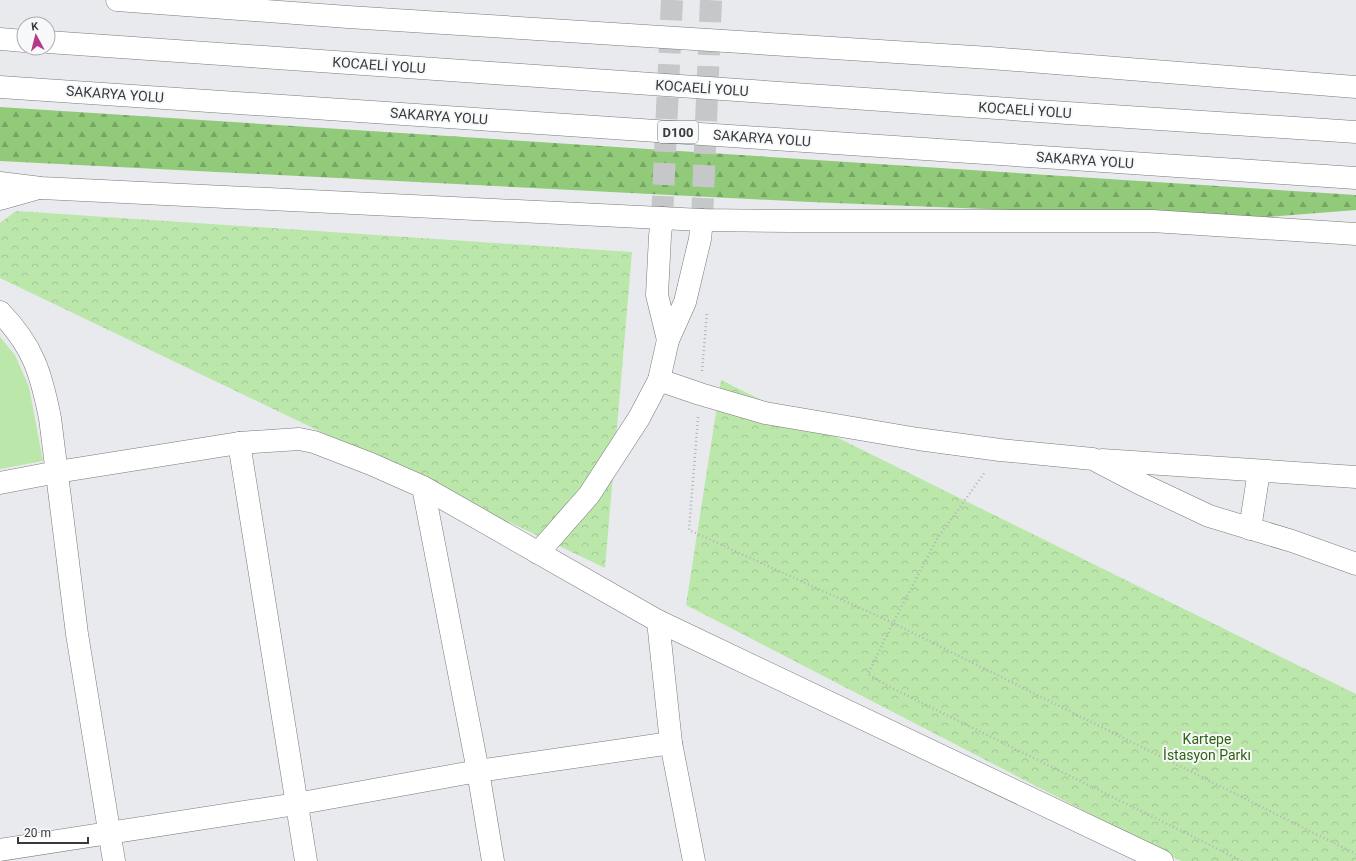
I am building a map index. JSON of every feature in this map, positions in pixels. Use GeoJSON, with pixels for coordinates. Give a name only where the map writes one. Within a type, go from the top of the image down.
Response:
{"type":"FeatureCollection","features":[{"type":"Feature","properties":{"kind":"main road"},"geometry":{"type":"LineString","coordinates":[[117,0],[990,58],[1356,87]]}},
{"type":"Feature","properties":{"kind":"main road"},"geometry":{"type":"LineString","coordinates":[[0,39],[16,40]]}},
{"type":"Feature","properties":{"kind":"main road","name":"KOCAELİ YOLU"},"geometry":{"type":"LineString","coordinates":[[56,43],[1075,114],[1356,132]]}},
{"type":"Feature","properties":{"kind":"main road","name":"SAKARYA YOLU"},"geometry":{"type":"LineString","coordinates":[[0,87],[1356,178]]}},
{"type":"Feature","properties":{"kind":"main road"},"geometry":{"type":"LineString","coordinates":[[0,183],[41,188],[702,220],[792,222],[1152,221],[1356,234]]}},
{"type":"Feature","properties":{"kind":"main road"},"geometry":{"type":"LineString","coordinates":[[0,199],[41,188]]}},
{"type":"Feature","properties":{"kind":"main road"},"geometry":{"type":"LineString","coordinates":[[662,218],[657,295],[668,340]]}},
{"type":"Feature","properties":{"kind":"main road"},"geometry":{"type":"LineString","coordinates":[[538,553],[589,495],[639,418],[659,380],[668,340],[685,302],[700,239],[702,220]]}},
{"type":"Feature","properties":{"kind":"main road"},"geometry":{"type":"LineString","coordinates":[[1288,230],[1356,225]]}},
{"type":"Feature","properties":{"kind":"main road"},"geometry":{"type":"LineString","coordinates":[[0,312],[14,327],[27,345],[44,391],[50,418],[77,634],[114,861]]}},
{"type":"Feature","properties":{"kind":"main road"},"geometry":{"type":"LineString","coordinates":[[659,380],[765,413],[918,439],[1000,450],[1093,459],[1356,477]]}},
{"type":"Feature","properties":{"kind":"main road"},"geometry":{"type":"LineString","coordinates":[[0,483],[57,472],[239,443],[299,440],[314,442],[423,487],[658,621],[1162,861]]}},
{"type":"Feature","properties":{"kind":"main road"},"geometry":{"type":"LineString","coordinates":[[239,443],[306,861]]}},
{"type":"Feature","properties":{"kind":"main road"},"geometry":{"type":"LineString","coordinates":[[1093,459],[1139,483],[1210,516],[1292,541],[1356,564]]}},
{"type":"Feature","properties":{"kind":"main road"},"geometry":{"type":"LineString","coordinates":[[1250,529],[1260,471]]}},
{"type":"Feature","properties":{"kind":"main road"},"geometry":{"type":"LineString","coordinates":[[423,487],[478,771],[493,861]]}},
{"type":"Feature","properties":{"kind":"main road"},"geometry":{"type":"LineString","coordinates":[[658,621],[671,743],[694,861]]}},
{"type":"Feature","properties":{"kind":"main road"},"geometry":{"type":"LineString","coordinates":[[0,850],[296,804],[478,771],[671,743]]}},
{"type":"Feature","properties":{"kind":"path"},"geometry":{"type":"LineString","coordinates":[[707,309],[689,530],[894,623],[1356,854]]}},
{"type":"Feature","properties":{"kind":"path"},"geometry":{"type":"LineString","coordinates":[[1000,450],[937,539],[868,674],[888,686],[1242,861]]}},
{"type":"Feature","properties":{"kind":"green space"},"geometry":{"type":"Polygon","coordinates":[[[0,107],[1356,195],[1356,210],[1240,219],[810,202],[0,161],[0,107]]]}},
{"type":"Feature","properties":{"kind":"green space"},"geometry":{"type":"Polygon","coordinates":[[[16,211],[632,252],[605,568],[0,278],[0,223],[16,211]]]}},
{"type":"Feature","properties":{"kind":"green space"},"geometry":{"type":"Polygon","coordinates":[[[0,337],[15,355],[29,387],[43,461],[0,469],[0,337]]]}},
{"type":"Feature","properties":{"kind":"green space","name":"Kartepe İstasyon Parkı"},"geometry":{"type":"Polygon","coordinates":[[[721,380],[1356,694],[1356,861],[1181,861],[686,605],[721,380]]]}},
{"type":"Feature","properties":{"kind":"tunnel"},"geometry":{"type":"LineString","coordinates":[[662,218],[672,0]]}},
{"type":"Feature","properties":{"kind":"tunnel"},"geometry":{"type":"LineString","coordinates":[[702,220],[711,0]]}}]}
